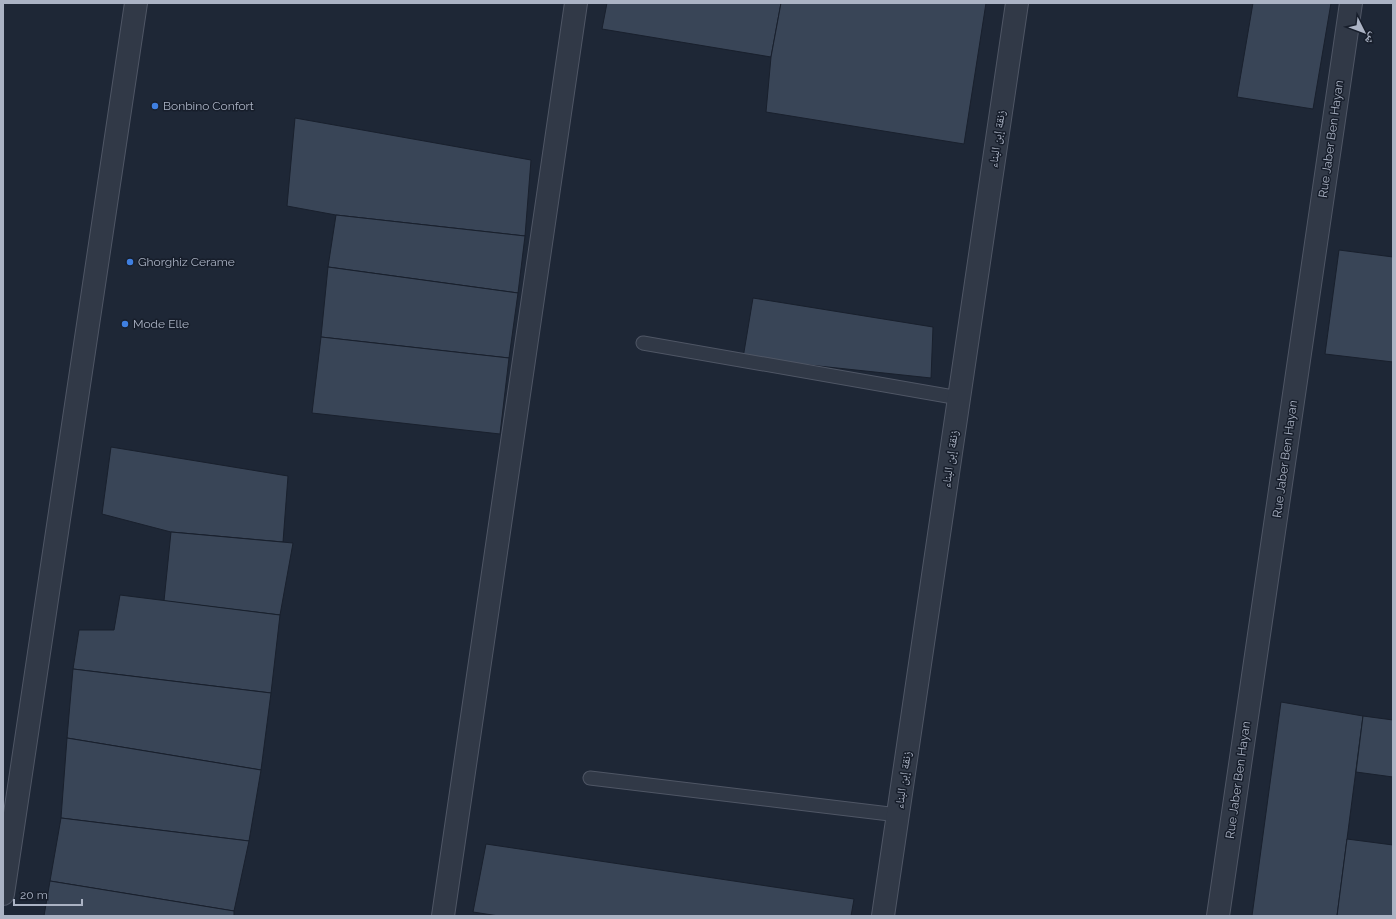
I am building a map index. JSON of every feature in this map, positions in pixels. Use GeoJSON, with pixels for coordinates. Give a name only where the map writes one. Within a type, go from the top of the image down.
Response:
{"type":"FeatureCollection","features":[{"type":"Feature","properties":{"kind":"street"},"geometry":{"type":"LineString","coordinates":[[3,894],[8,816],[136,3]]}},
{"type":"Feature","properties":{"kind":"street"},"geometry":{"type":"LineString","coordinates":[[443,916],[576,3]]}},
{"type":"Feature","properties":{"kind":"street","name":"زنقة إبن البناء"},"geometry":{"type":"LineString","coordinates":[[883,916],[1017,3]]}},
{"type":"Feature","properties":{"kind":"street","name":"Rue Jaber Ben Hayan"},"geometry":{"type":"LineString","coordinates":[[1218,916],[1351,3]]}},
{"type":"Feature","properties":{"kind":"lane"},"geometry":{"type":"LineString","coordinates":[[643,342],[959,398]]}},
{"type":"Feature","properties":{"kind":"lane"},"geometry":{"type":"LineString","coordinates":[[590,778],[898,815]]}},
{"type":"Feature","properties":{"kind":"building"},"geometry":{"type":"Polygon","coordinates":[[[607,3],[781,3],[771,57],[602,29],[607,3]]]}},
{"type":"Feature","properties":{"kind":"building"},"geometry":{"type":"Polygon","coordinates":[[[781,3],[986,3],[964,144],[766,112],[771,57],[781,3]]]}},
{"type":"Feature","properties":{"kind":"building"},"geometry":{"type":"Polygon","coordinates":[[[1253,3],[1331,3],[1313,109],[1237,97],[1253,3]]]}},
{"type":"Feature","properties":{"kind":"building"},"geometry":{"type":"Polygon","coordinates":[[[295,118],[531,160],[525,236],[336,215],[287,206],[295,118]]]}},
{"type":"Feature","properties":{"kind":"building"},"geometry":{"type":"Polygon","coordinates":[[[336,215],[525,236],[518,293],[328,267],[336,215]]]}},
{"type":"Feature","properties":{"kind":"building"},"geometry":{"type":"Polygon","coordinates":[[[1339,250],[1393,257],[1393,362],[1325,354],[1339,250]]]}},
{"type":"Feature","properties":{"kind":"building"},"geometry":{"type":"Polygon","coordinates":[[[328,267],[518,293],[509,358],[321,337],[328,267]]]}},
{"type":"Feature","properties":{"kind":"building"},"geometry":{"type":"Polygon","coordinates":[[[753,298],[933,327],[931,378],[743,358],[753,298]]]}},
{"type":"Feature","properties":{"kind":"building"},"geometry":{"type":"Polygon","coordinates":[[[321,337],[509,358],[500,434],[312,413],[321,337]]]}},
{"type":"Feature","properties":{"kind":"building"},"geometry":{"type":"Polygon","coordinates":[[[111,447],[288,476],[283,542],[171,532],[102,514],[111,447]]]}},
{"type":"Feature","properties":{"kind":"building"},"geometry":{"type":"Polygon","coordinates":[[[171,532],[293,543],[280,615],[164,601],[171,532]]]}},
{"type":"Feature","properties":{"kind":"building"},"geometry":{"type":"Polygon","coordinates":[[[120,595],[280,615],[271,693],[73,669],[79,630],[114,630],[120,595]]]}},
{"type":"Feature","properties":{"kind":"building"},"geometry":{"type":"Polygon","coordinates":[[[73,669],[271,693],[261,770],[67,738],[73,669]]]}},
{"type":"Feature","properties":{"kind":"building"},"geometry":{"type":"Polygon","coordinates":[[[1281,702],[1363,716],[1337,916],[1252,916],[1281,702]]]}},
{"type":"Feature","properties":{"kind":"building"},"geometry":{"type":"Polygon","coordinates":[[[1363,716],[1393,720],[1393,777],[1356,772],[1363,716]]]}},
{"type":"Feature","properties":{"kind":"building"},"geometry":{"type":"Polygon","coordinates":[[[67,738],[261,770],[249,841],[61,818],[67,738]]]}},
{"type":"Feature","properties":{"kind":"building"},"geometry":{"type":"Polygon","coordinates":[[[61,818],[249,841],[234,911],[50,881],[61,818]]]}},
{"type":"Feature","properties":{"kind":"building"},"geometry":{"type":"Polygon","coordinates":[[[1347,839],[1393,845],[1393,916],[1337,916],[1347,839]]]}},
{"type":"Feature","properties":{"kind":"building"},"geometry":{"type":"Polygon","coordinates":[[[486,844],[854,899],[851,916],[499,916],[473,912],[486,844]]]}},
{"type":"Feature","properties":{"kind":"building"},"geometry":{"type":"Polygon","coordinates":[[[50,881],[234,911],[234,916],[44,916],[50,881]]]}},
{"type":"Feature","properties":{"kind":"place","name":"Bonbino Confort"},"geometry":{"type":"Point","coordinates":[155,106]}},
{"type":"Feature","properties":{"kind":"place","name":"Ghorghiz Cerame"},"geometry":{"type":"Point","coordinates":[130,262]}},
{"type":"Feature","properties":{"kind":"place","name":"Mode Elle"},"geometry":{"type":"Point","coordinates":[125,324]}}]}
